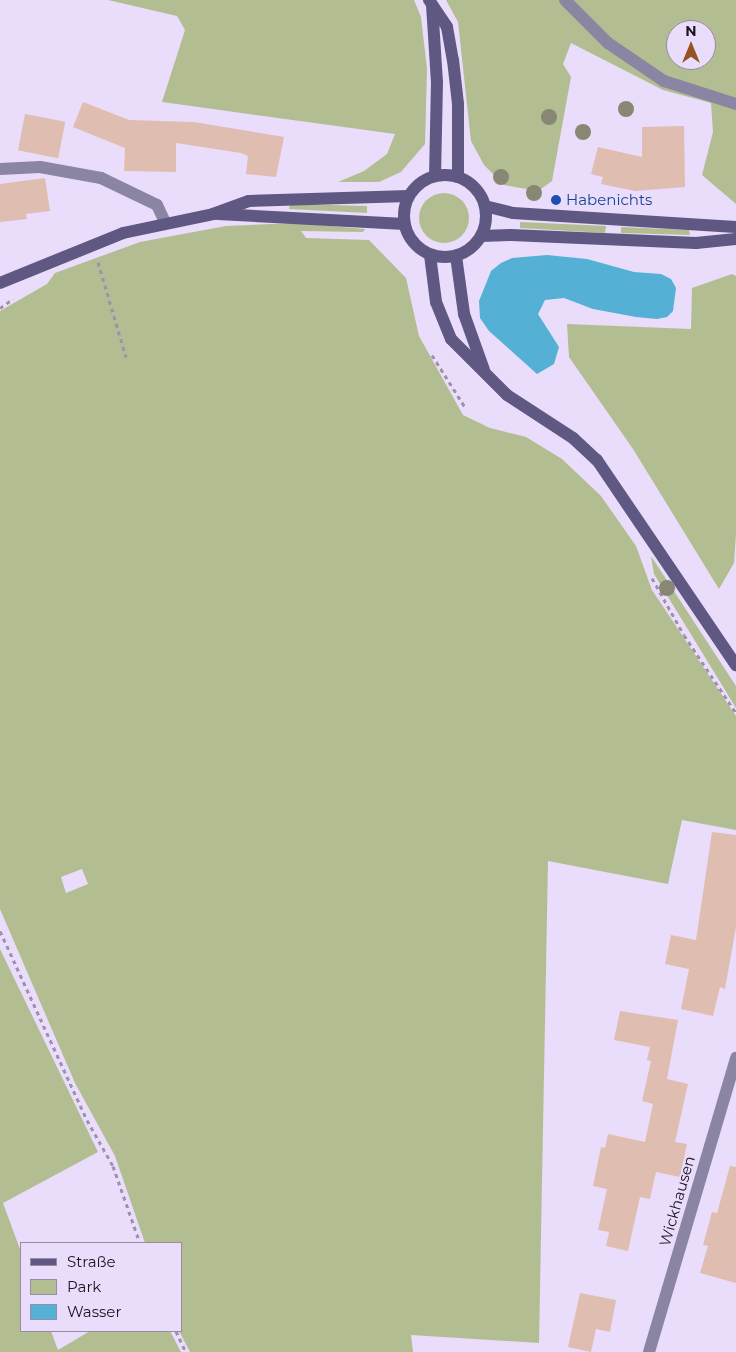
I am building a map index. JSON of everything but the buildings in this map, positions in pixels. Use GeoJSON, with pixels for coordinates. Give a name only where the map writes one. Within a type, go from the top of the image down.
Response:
{"type":"FeatureCollection","features":[{"type":"Feature","properties":{"kind":"main road"},"geometry":{"type":"LineString","coordinates":[[430,3],[437,82],[435,176]]}},
{"type":"Feature","properties":{"kind":"main road"},"geometry":{"type":"LineString","coordinates":[[430,3],[447,27],[453,60],[458,114],[458,177]]}},
{"type":"Feature","properties":{"kind":"main road"},"geometry":{"type":"LineString","coordinates":[[435,176],[458,177],[470,183],[486,206],[486,222],[481,236],[475,245],[456,256],[430,254],[414,242],[405,224],[404,210],[409,196],[425,180],[435,176]]}},
{"type":"Feature","properties":{"kind":"main road"},"geometry":{"type":"LineString","coordinates":[[0,283],[93,244],[166,222],[212,214],[258,200],[409,196]]}},
{"type":"Feature","properties":{"kind":"main road"},"geometry":{"type":"LineString","coordinates":[[486,206],[513,213],[736,227]]}},
{"type":"Feature","properties":{"kind":"main road"},"geometry":{"type":"LineString","coordinates":[[212,214],[405,224]]}},
{"type":"Feature","properties":{"kind":"main road"},"geometry":{"type":"LineString","coordinates":[[481,236],[511,235],[696,242],[736,239]]}},
{"type":"Feature","properties":{"kind":"main road"},"geometry":{"type":"LineString","coordinates":[[430,254],[433,290],[442,322],[451,339],[521,406],[573,438],[597,460],[635,511],[736,665]]}},
{"type":"Feature","properties":{"kind":"main road"},"geometry":{"type":"LineString","coordinates":[[456,256],[464,314],[485,373]]}},
{"type":"Feature","properties":{"kind":"street"},"geometry":{"type":"LineString","coordinates":[[565,0],[608,43],[664,81],[736,104]]}},
{"type":"Feature","properties":{"kind":"street"},"geometry":{"type":"LineString","coordinates":[[0,169],[40,166],[101,178],[157,205],[166,222]]}},
{"type":"Feature","properties":{"kind":"street","name":"Wickhausen"},"geometry":{"type":"LineString","coordinates":[[649,1352],[736,1058]]}},
{"type":"Feature","properties":{"kind":"path"},"geometry":{"type":"LineString","coordinates":[[93,244],[126,357]]}},
{"type":"Feature","properties":{"kind":"path"},"geometry":{"type":"LineString","coordinates":[[432,355],[466,407]]}},
{"type":"Feature","properties":{"kind":"path"},"geometry":{"type":"LineString","coordinates":[[649,570],[680,627],[736,713]]}},
{"type":"Feature","properties":{"kind":"path"},"geometry":{"type":"LineString","coordinates":[[0,931],[87,1120],[114,1166],[140,1242]]}},
{"type":"Feature","properties":{"kind":"path"},"geometry":{"type":"LineString","coordinates":[[176,1332],[186,1352]]}},
{"type":"Feature","properties":{"kind":"green space"},"geometry":{"type":"Polygon","coordinates":[[[108,0],[414,0],[421,17],[427,69],[425,144],[401,172],[379,182],[338,182],[364,171],[387,154],[395,134],[162,102],[185,30],[177,16],[108,0]]]}},
{"type":"Feature","properties":{"kind":"green space"},"geometry":{"type":"Polygon","coordinates":[[[446,0],[736,0],[736,204],[702,175],[713,132],[711,103],[663,90],[571,43],[563,64],[571,77],[552,181],[538,191],[504,185],[484,165],[471,141],[458,22],[446,0]]]}},
{"type":"Feature","properties":{"kind":"green space"},"geometry":{"type":"Polygon","coordinates":[[[444,193],[454,195],[462,200],[467,208],[469,218],[467,228],[462,236],[454,241],[444,243],[434,241],[426,236],[421,228],[419,218],[421,208],[426,200],[434,195],[444,193]]]}},
{"type":"Feature","properties":{"kind":"green space"},"geometry":{"type":"Polygon","coordinates":[[[290,204],[367,206],[367,213],[289,209],[290,204]]]}},
{"type":"Feature","properties":{"kind":"green space"},"geometry":{"type":"Polygon","coordinates":[[[520,222],[606,226],[605,233],[520,228],[520,222]]]}},
{"type":"Feature","properties":{"kind":"green space"},"geometry":{"type":"Polygon","coordinates":[[[297,223],[365,229],[363,232],[301,231],[306,238],[369,240],[406,278],[419,336],[463,415],[490,428],[526,437],[562,459],[601,496],[636,546],[652,590],[736,716],[736,830],[682,820],[668,884],[548,861],[539,1343],[411,1335],[413,1352],[190,1352],[180,1332],[182,1332],[182,1242],[145,1242],[115,1156],[75,1083],[0,909],[0,311],[47,284],[55,273],[140,242],[226,226],[297,223]],[[82,869],[61,877],[66,893],[88,884],[82,869]]]}},
{"type":"Feature","properties":{"kind":"green space"},"geometry":{"type":"Polygon","coordinates":[[[621,227],[689,230],[690,235],[621,233],[621,227]]]}},
{"type":"Feature","properties":{"kind":"green space"},"geometry":{"type":"Polygon","coordinates":[[[732,274],[736,276],[736,534],[734,563],[719,589],[633,449],[569,357],[567,324],[691,329],[692,288],[732,274]]]}},
{"type":"Feature","properties":{"kind":"green space"},"geometry":{"type":"Polygon","coordinates":[[[651,556],[736,686],[736,708],[654,574],[651,556]]]}},
{"type":"Feature","properties":{"kind":"green space"},"geometry":{"type":"Polygon","coordinates":[[[0,949],[98,1152],[3,1203],[20,1249],[20,1332],[51,1332],[58,1350],[88,1332],[171,1332],[181,1352],[0,1352],[0,949]]]}},
{"type":"Feature","properties":{"kind":"water"},"geometry":{"type":"Polygon","coordinates":[[[547,255],[587,259],[634,272],[661,274],[671,279],[676,288],[673,311],[667,317],[657,319],[593,309],[564,298],[545,300],[538,314],[559,347],[554,364],[537,374],[489,331],[480,318],[479,301],[491,271],[501,263],[512,258],[547,255]]]}},
{"type":"Feature","properties":{"kind":"place","name":"Habenichts"},"geometry":{"type":"Point","coordinates":[556,200]}}]}
